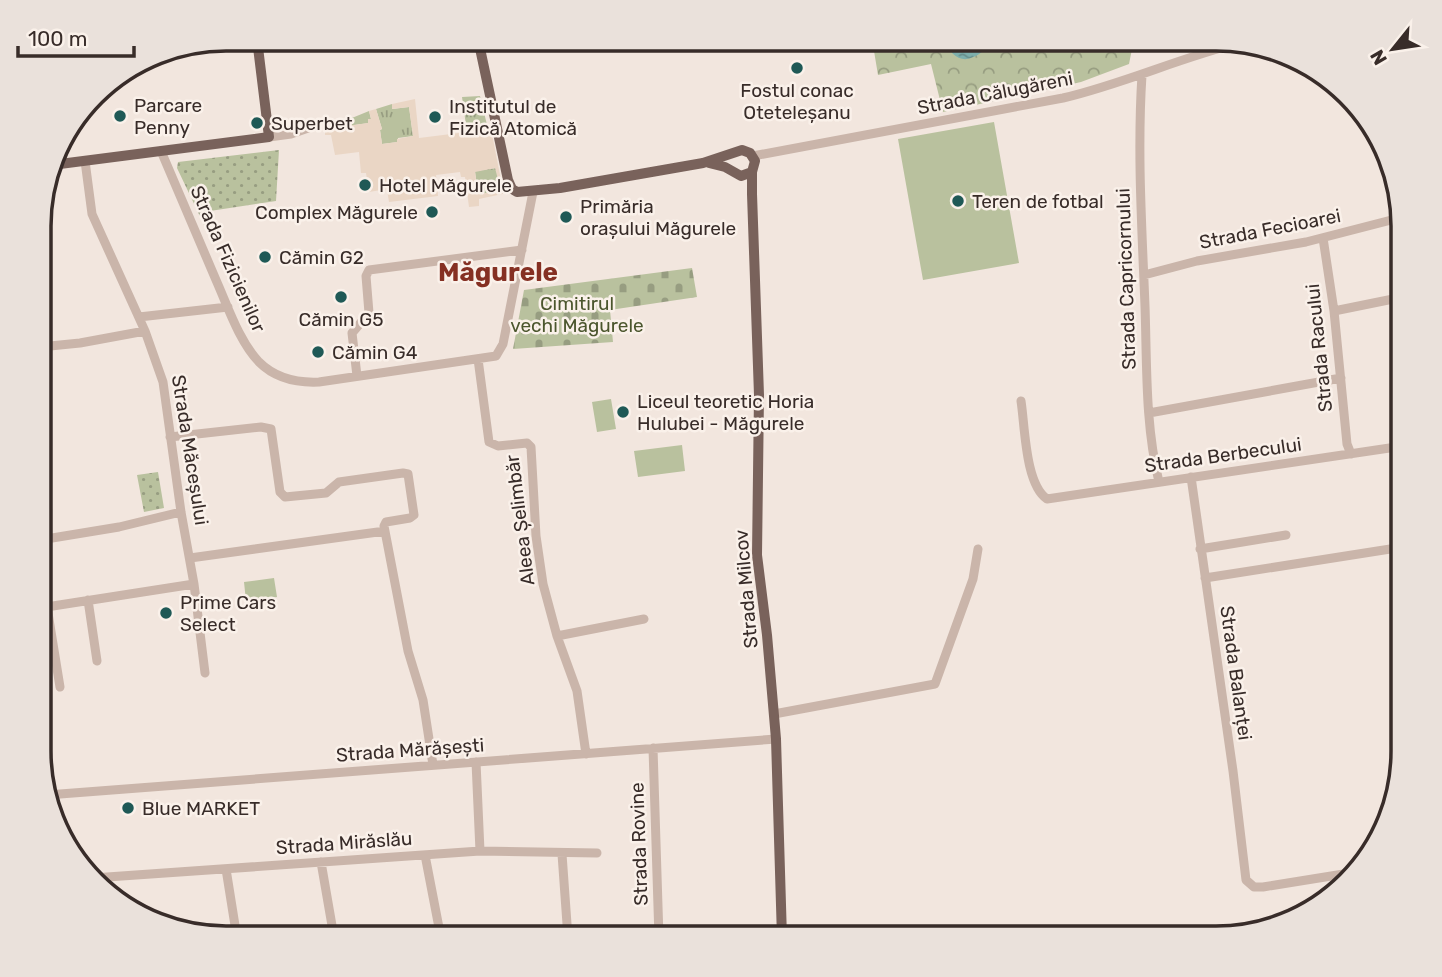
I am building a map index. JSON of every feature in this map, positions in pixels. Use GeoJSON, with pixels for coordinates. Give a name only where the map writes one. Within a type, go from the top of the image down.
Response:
{"type":"FeatureCollection","features":[{"type":"Feature","properties":{"kind":"main road"},"geometry":{"type":"LineString","coordinates":[[62,164],[269,136],[259,51]]}},
{"type":"Feature","properties":{"kind":"main road"},"geometry":{"type":"LineString","coordinates":[[481,51],[512,189],[520,193],[703,163],[742,150],[753,156],[755,164],[741,173]]}},
{"type":"Feature","properties":{"kind":"main road"},"geometry":{"type":"LineString","coordinates":[[734,154],[730,162],[741,173]]}},
{"type":"Feature","properties":{"kind":"main road"},"geometry":{"type":"LineString","coordinates":[[703,163],[721,165],[741,173]]}},
{"type":"Feature","properties":{"kind":"main road","name":"Strada Milcov"},"geometry":{"type":"LineString","coordinates":[[741,173],[752,194],[759,417],[757,555],[776,739],[782,926]]}},
{"type":"Feature","properties":{"kind":"street","name":"Strada Călugăreni"},"geometry":{"type":"LineString","coordinates":[[753,156],[1063,98],[1100,89],[1207,51]]}},
{"type":"Feature","properties":{"kind":"street","name":"Strada Capricornului"},"geometry":{"type":"LineString","coordinates":[[1142,75],[1139,142],[1149,413],[1159,482]]}},
{"type":"Feature","properties":{"kind":"street"},"geometry":{"type":"LineString","coordinates":[[269,136],[291,134],[317,125]]}},
{"type":"Feature","properties":{"kind":"street","name":"Strada Fizicienilor"},"geometry":{"type":"LineString","coordinates":[[161,151],[248,348],[257,360],[273,373],[308,382],[496,356],[502,349],[533,192]]}},
{"type":"Feature","properties":{"kind":"street","name":"Strada Măceșului"},"geometry":{"type":"LineString","coordinates":[[85,161],[92,214],[145,331],[163,382],[205,673]]}},
{"type":"Feature","properties":{"kind":"street","name":"Strada Fecioarei"},"geometry":{"type":"LineString","coordinates":[[1144,275],[1197,261],[1323,238],[1391,220]]}},
{"type":"Feature","properties":{"kind":"street","name":"Strada Racului"},"geometry":{"type":"LineString","coordinates":[[1323,238],[1334,312],[1347,444],[1351,454]]}},
{"type":"Feature","properties":{"kind":"street"},"geometry":{"type":"LineString","coordinates":[[357,376],[352,333],[369,313],[366,276],[369,270],[522,250]]}},
{"type":"Feature","properties":{"kind":"street"},"geometry":{"type":"LineString","coordinates":[[1334,312],[1391,300]]}},
{"type":"Feature","properties":{"kind":"street"},"geometry":{"type":"LineString","coordinates":[[139,317],[228,307]]}},
{"type":"Feature","properties":{"kind":"street"},"geometry":{"type":"LineString","coordinates":[[51,345],[145,331]]}},
{"type":"Feature","properties":{"kind":"street","name":"Aleea Șelimbăr"},"geometry":{"type":"LineString","coordinates":[[478,359],[489,442],[498,446],[527,443],[531,447],[540,562],[557,636],[577,691],[586,754]]}},
{"type":"Feature","properties":{"kind":"street"},"geometry":{"type":"LineString","coordinates":[[1149,413],[1341,378]]}},
{"type":"Feature","properties":{"kind":"street","name":"Strada Berbecului"},"geometry":{"type":"LineString","coordinates":[[1021,401],[1032,477],[1038,490],[1047,499],[1391,448]]}},
{"type":"Feature","properties":{"kind":"street"},"geometry":{"type":"LineString","coordinates":[[170,437],[267,427],[273,433],[280,492],[285,497],[326,493],[342,481],[406,473],[409,477],[414,515],[386,522],[384,531],[408,651],[423,700],[433,765]]}},
{"type":"Feature","properties":{"kind":"street"},"geometry":{"type":"LineString","coordinates":[[1138,485],[1155,466]]}},
{"type":"Feature","properties":{"kind":"street","name":"Strada Balanței"},"geometry":{"type":"LineString","coordinates":[[1191,477],[1236,788],[1244,874],[1249,884],[1254,887],[1341,874]]}},
{"type":"Feature","properties":{"kind":"street"},"geometry":{"type":"LineString","coordinates":[[51,538],[119,527],[181,512]]}},
{"type":"Feature","properties":{"kind":"street"},"geometry":{"type":"LineString","coordinates":[[190,558],[384,531]]}},
{"type":"Feature","properties":{"kind":"street"},"geometry":{"type":"LineString","coordinates":[[1200,549],[1286,534]]}},
{"type":"Feature","properties":{"kind":"street"},"geometry":{"type":"LineString","coordinates":[[774,714],[935,684],[973,579],[978,549]]}},
{"type":"Feature","properties":{"kind":"street"},"geometry":{"type":"LineString","coordinates":[[1205,578],[1391,549]]}},
{"type":"Feature","properties":{"kind":"street"},"geometry":{"type":"LineString","coordinates":[[51,606],[194,584]]}},
{"type":"Feature","properties":{"kind":"street"},"geometry":{"type":"LineString","coordinates":[[88,600],[97,661]]}},
{"type":"Feature","properties":{"kind":"street"},"geometry":{"type":"LineString","coordinates":[[557,636],[644,619]]}},
{"type":"Feature","properties":{"kind":"street"},"geometry":{"type":"LineString","coordinates":[[51,645],[60,687]]}},
{"type":"Feature","properties":{"kind":"street","name":"Strada Mărășești"},"geometry":{"type":"LineString","coordinates":[[57,794],[776,739]]}},
{"type":"Feature","properties":{"kind":"street","name":"Strada Rovine"},"geometry":{"type":"LineString","coordinates":[[653,748],[659,926]]}},
{"type":"Feature","properties":{"kind":"street"},"geometry":{"type":"LineString","coordinates":[[476,762],[480,851]]}},
{"type":"Feature","properties":{"kind":"street","name":"Strada Mirăslău"},"geometry":{"type":"LineString","coordinates":[[104,877],[480,851],[597,853]]}},
{"type":"Feature","properties":{"kind":"street"},"geometry":{"type":"LineString","coordinates":[[562,854],[567,926]]}},
{"type":"Feature","properties":{"kind":"street"},"geometry":{"type":"LineString","coordinates":[[425,855],[439,926]]}},
{"type":"Feature","properties":{"kind":"street"},"geometry":{"type":"LineString","coordinates":[[321,862],[332,926]]}},
{"type":"Feature","properties":{"kind":"street"},"geometry":{"type":"LineString","coordinates":[[226,869],[235,926]]}},
{"type":"Feature","properties":{"kind":"green space"},"geometry":{"type":"Polygon","coordinates":[[[874,51],[1132,51],[1129,64],[1081,82],[943,112],[931,64],[878,75],[874,51]]]}},
{"type":"Feature","properties":{"kind":"green space"},"geometry":{"type":"Polygon","coordinates":[[[480,96],[488,129],[467,132],[462,97],[480,96]]]}},
{"type":"Feature","properties":{"kind":"green space"},"geometry":{"type":"Polygon","coordinates":[[[392,104],[392,109],[409,107],[413,136],[382,144],[382,129],[376,109],[392,104]]]}},
{"type":"Feature","properties":{"kind":"green space"},"geometry":{"type":"Polygon","coordinates":[[[369,111],[369,123],[325,129],[369,111]]]}},
{"type":"Feature","properties":{"kind":"green space","name":"Teren de fotbal"},"geometry":{"type":"Polygon","coordinates":[[[994,122],[1019,263],[923,280],[898,139],[994,122]]]}},
{"type":"Feature","properties":{"kind":"green space"},"geometry":{"type":"Polygon","coordinates":[[[279,150],[276,201],[210,211],[212,231],[207,231],[177,168],[178,162],[279,150]]]}},
{"type":"Feature","properties":{"kind":"green space"},"geometry":{"type":"Polygon","coordinates":[[[496,168],[501,191],[478,194],[475,171],[496,168]]]}},
{"type":"Feature","properties":{"kind":"green space","name":"Cimitirul vechi Măgurele"},"geometry":{"type":"Polygon","coordinates":[[[692,268],[697,297],[610,310],[613,342],[513,349],[524,290],[692,268]]]}},
{"type":"Feature","properties":{"kind":"green space"},"geometry":{"type":"Polygon","coordinates":[[[611,399],[616,429],[597,432],[592,402],[611,399]]]}},
{"type":"Feature","properties":{"kind":"green space"},"geometry":{"type":"Polygon","coordinates":[[[682,445],[685,471],[638,477],[634,451],[682,445]]]}},
{"type":"Feature","properties":{"kind":"green space"},"geometry":{"type":"Polygon","coordinates":[[[158,472],[164,508],[144,512],[137,475],[158,472]]]}},
{"type":"Feature","properties":{"kind":"green space"},"geometry":{"type":"Polygon","coordinates":[[[274,578],[277,597],[246,601],[244,582],[274,578]]]}},
{"type":"Feature","properties":{"kind":"shaded area"},"geometry":{"type":"Polygon","coordinates":[[[415,99],[419,138],[491,129],[501,180],[507,193],[479,199],[479,206],[469,207],[465,177],[461,177],[460,172],[436,175],[438,196],[389,202],[387,189],[369,192],[366,173],[361,173],[359,152],[335,155],[331,135],[325,135],[325,129],[368,123],[368,119],[371,119],[369,111],[376,109],[382,129],[382,144],[413,136],[409,107],[392,109],[392,104],[415,99]],[[495,168],[475,172],[478,194],[501,191],[495,168]]]}},
{"type":"Feature","properties":{"kind":"water"},"geometry":{"type":"Polygon","coordinates":[[[952,51],[982,51],[970,59],[952,51]]]}},
{"type":"Feature","properties":{"kind":"place","name":"Fostul conac Oteteleșanu"},"geometry":{"type":"Point","coordinates":[797,68]}},
{"type":"Feature","properties":{"kind":"place","name":"Parcare Penny"},"geometry":{"type":"Point","coordinates":[120,116]}},
{"type":"Feature","properties":{"kind":"place","name":"Institutul de Fizică Atomică"},"geometry":{"type":"Point","coordinates":[435,117]}},
{"type":"Feature","properties":{"kind":"place","name":"Superbet"},"geometry":{"type":"Point","coordinates":[257,123]}},
{"type":"Feature","properties":{"kind":"place","name":"Hotel Măgurele"},"geometry":{"type":"Point","coordinates":[365,185]}},
{"type":"Feature","properties":{"kind":"place","name":"Teren de fotbal"},"geometry":{"type":"Point","coordinates":[958,201]}},
{"type":"Feature","properties":{"kind":"place","name":"Complex Măgurele"},"geometry":{"type":"Point","coordinates":[432,212]}},
{"type":"Feature","properties":{"kind":"place","name":"Primăria orașului Măgurele"},"geometry":{"type":"Point","coordinates":[566,217]}},
{"type":"Feature","properties":{"kind":"place","name":"Cămin G2"},"geometry":{"type":"Point","coordinates":[265,257]}},
{"type":"Feature","properties":{"kind":"place","name":"Cămin G5"},"geometry":{"type":"Point","coordinates":[341,297]}},
{"type":"Feature","properties":{"kind":"place","name":"Cămin G4"},"geometry":{"type":"Point","coordinates":[318,352]}},
{"type":"Feature","properties":{"kind":"place","name":"Liceul teoretic Horia Hulubei - Măgurele"},"geometry":{"type":"Point","coordinates":[623,412]}},
{"type":"Feature","properties":{"kind":"place","name":"Prime Cars Select"},"geometry":{"type":"Point","coordinates":[166,613]}},
{"type":"Feature","properties":{"kind":"place","name":"Blue MARKET"},"geometry":{"type":"Point","coordinates":[128,808]}},
{"type":"Feature","properties":{"kind":"district","name":"Măgurele"},"geometry":{"type":"Point","coordinates":[498,272]}}]}
